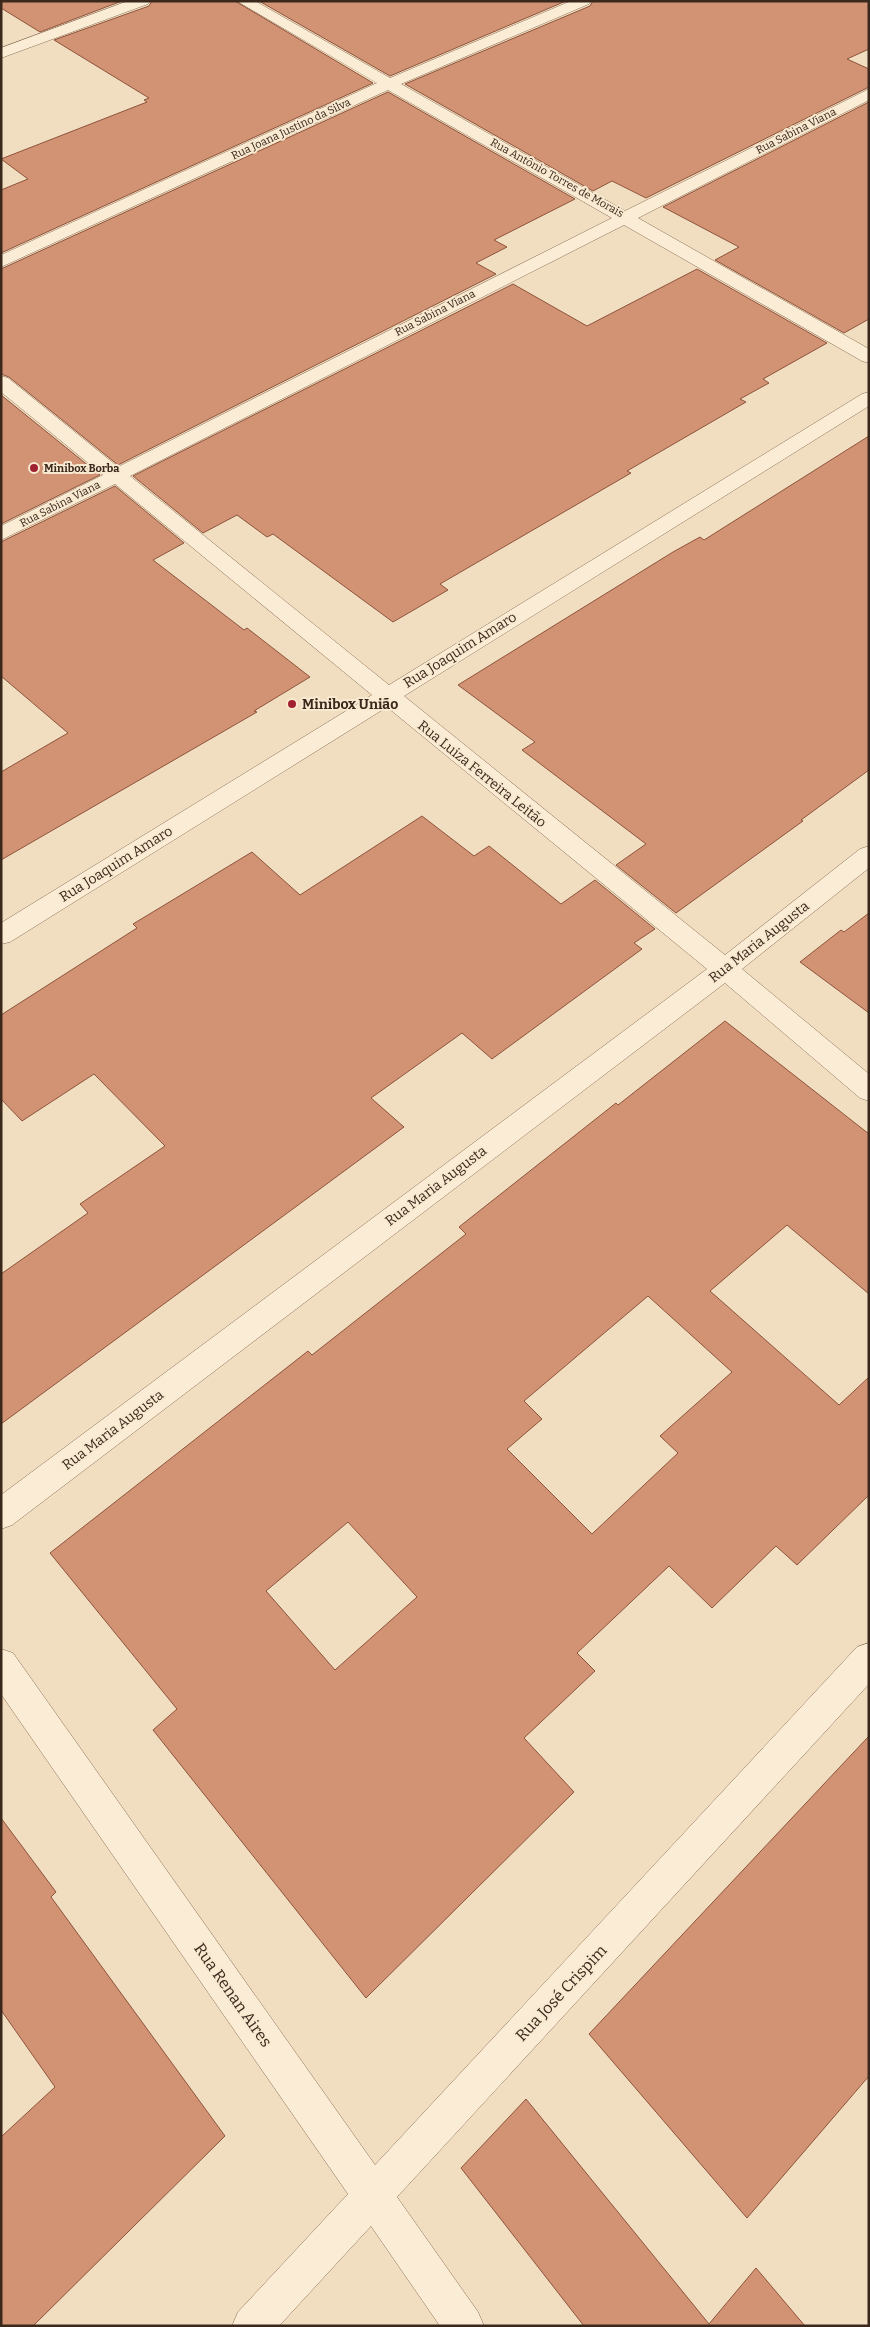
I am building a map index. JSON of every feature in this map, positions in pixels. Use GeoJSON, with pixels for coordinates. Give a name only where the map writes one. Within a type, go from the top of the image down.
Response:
{"type":"FeatureCollection","features":[{"type":"Feature","properties":{"kind":"street"},"geometry":{"type":"LineString","coordinates":[[1,52],[143,1]]}},
{"type":"Feature","properties":{"kind":"street","name":"Rua Antônio Torres de Morais"},"geometry":{"type":"LineString","coordinates":[[244,1],[388,84],[625,216],[869,357]]}},
{"type":"Feature","properties":{"kind":"street","name":"Rua Joana Justino da Silva"},"geometry":{"type":"LineString","coordinates":[[1,262],[388,84],[584,1]]}},
{"type":"Feature","properties":{"kind":"street","name":"Rua Sabina Viana"},"geometry":{"type":"LineString","coordinates":[[1,534],[625,216],[869,94]]}},
{"type":"Feature","properties":{"kind":"street","name":"Rua Luiza Ferreira Leitão"},"geometry":{"type":"LineString","coordinates":[[1,382],[385,696],[725,969],[869,1090]]}},
{"type":"Feature","properties":{"kind":"street","name":"Rua Joaquim Amaro"},"geometry":{"type":"LineString","coordinates":[[1,935],[869,398]]}},
{"type":"Feature","properties":{"kind":"street","name":"Rua Maria Augusta"},"geometry":{"type":"LineString","coordinates":[[1,1514],[725,969],[869,855]]}},
{"type":"Feature","properties":{"kind":"street","name":"Rua José Crispim"},"geometry":{"type":"LineString","coordinates":[[252,2326],[869,1659]]}},
{"type":"Feature","properties":{"kind":"street","name":"Rua Renan Aires"},"geometry":{"type":"LineString","coordinates":[[1,1665],[464,2326]]}},
{"type":"Feature","properties":{"kind":"building"},"geometry":{"type":"Polygon","coordinates":[[[1,1],[122,1],[40,32],[1,8],[1,1]]]}},
{"type":"Feature","properties":{"kind":"building"},"geometry":{"type":"Polygon","coordinates":[[[152,1],[235,1],[373,83],[1,253],[1,190],[28,179],[1,159],[147,102],[144,100],[149,98],[54,40],[149,6],[152,1]]]}},
{"type":"Feature","properties":{"kind":"building"},"geometry":{"type":"Polygon","coordinates":[[[259,1],[566,1],[390,76],[259,1]]]}},
{"type":"Feature","properties":{"kind":"building"},"geometry":{"type":"Polygon","coordinates":[[[593,1],[869,1],[869,49],[847,59],[869,69],[869,87],[646,198],[612,181],[593,191],[405,84],[590,6],[593,1]]]}},
{"type":"Feature","properties":{"kind":"building"},"geometry":{"type":"Polygon","coordinates":[[[388,92],[575,199],[494,240],[507,247],[476,263],[496,274],[118,465],[9,377],[1,374],[1,269],[388,92]]]}},
{"type":"Feature","properties":{"kind":"building"},"geometry":{"type":"Polygon","coordinates":[[[869,102],[869,319],[844,333],[715,260],[739,247],[663,207],[869,102]]]}},
{"type":"Feature","properties":{"kind":"building"},"geometry":{"type":"Polygon","coordinates":[[[697,269],[827,343],[763,379],[769,383],[740,399],[746,402],[627,471],[631,473],[440,584],[448,590],[393,622],[273,534],[267,537],[237,515],[203,533],[133,476],[513,284],[587,326],[697,269]]]}},
{"type":"Feature","properties":{"kind":"building"},"geometry":{"type":"Polygon","coordinates":[[[1,395],[100,475],[1,524],[1,395]]]}},
{"type":"Feature","properties":{"kind":"building"},"geometry":{"type":"Polygon","coordinates":[[[869,436],[869,770],[801,820],[803,821],[676,913],[616,865],[646,844],[522,750],[535,742],[458,685],[673,552],[700,537],[704,540],[869,436]]]}},
{"type":"Feature","properties":{"kind":"building"},"geometry":{"type":"Polygon","coordinates":[[[115,486],[184,543],[153,560],[244,630],[247,628],[310,677],[254,711],[257,712],[1,860],[1,772],[68,733],[1,676],[1,542],[115,486]]]}},
{"type":"Feature","properties":{"kind":"building"},"geometry":{"type":"Polygon","coordinates":[[[422,816],[474,856],[489,846],[561,904],[595,880],[655,929],[634,943],[642,949],[492,1059],[462,1033],[371,1098],[404,1127],[1,1424],[1,1274],[88,1213],[80,1204],[165,1146],[94,1074],[22,1121],[1,1099],[1,1015],[137,928],[133,924],[252,852],[300,895],[422,816]]]}},
{"type":"Feature","properties":{"kind":"building"},"geometry":{"type":"Polygon","coordinates":[[[869,913],[869,1013],[800,962],[841,930],[844,932],[869,913]]]}},
{"type":"Feature","properties":{"kind":"building"},"geometry":{"type":"Polygon","coordinates":[[[725,1021],[869,1134],[869,1294],[787,1225],[710,1291],[839,1405],[869,1377],[869,1495],[797,1565],[776,1546],[712,1608],[669,1566],[577,1653],[595,1671],[524,1738],[574,1792],[366,1998],[153,1730],[177,1709],[50,1553],[308,1351],[312,1355],[466,1234],[459,1227],[616,1103],[618,1105],[725,1021]],[[648,1296],[524,1401],[542,1419],[507,1449],[592,1534],[678,1453],[660,1436],[732,1372],[648,1296]],[[348,1522],[266,1591],[335,1670],[417,1597],[348,1522]]]}},
{"type":"Feature","properties":{"kind":"building"},"geometry":{"type":"Polygon","coordinates":[[[869,1736],[869,2076],[747,2218],[589,2034],[869,1736]]]}},
{"type":"Feature","properties":{"kind":"building"},"geometry":{"type":"Polygon","coordinates":[[[1,1818],[56,1892],[51,1897],[225,2136],[33,2326],[1,2326],[1,2137],[55,2087],[1,2010],[1,1818]]]}},
{"type":"Feature","properties":{"kind":"building"},"geometry":{"type":"Polygon","coordinates":[[[526,2099],[709,2324],[756,2268],[805,2326],[584,2326],[461,2168],[526,2099]]]}},
{"type":"Feature","properties":{"kind":"place","name":"Minibox Borba"},"geometry":{"type":"Point","coordinates":[34,468]}},
{"type":"Feature","properties":{"kind":"place","name":"Minibox União"},"geometry":{"type":"Point","coordinates":[292,704]}}]}
